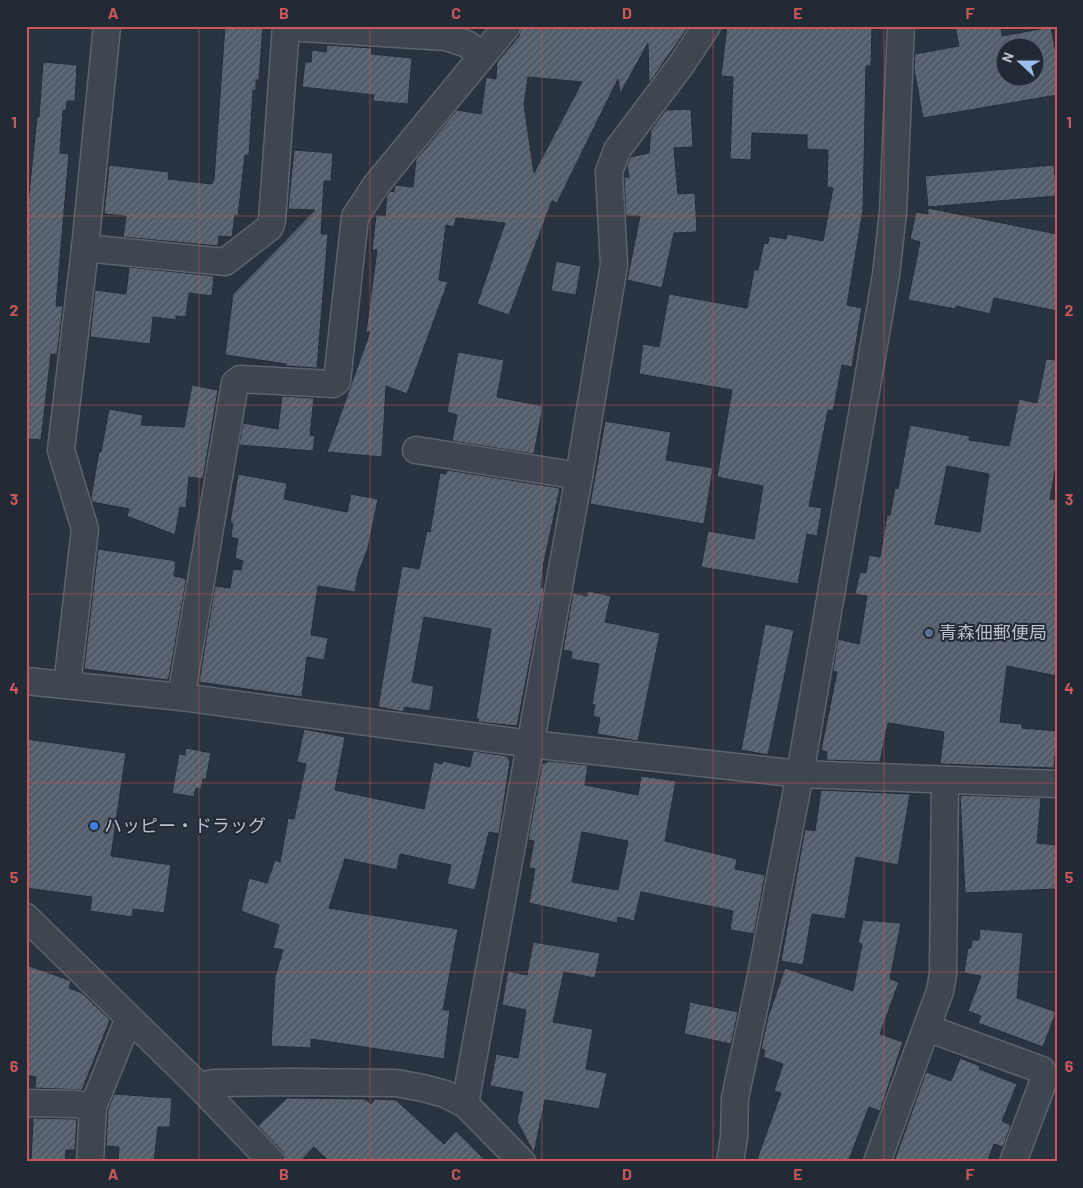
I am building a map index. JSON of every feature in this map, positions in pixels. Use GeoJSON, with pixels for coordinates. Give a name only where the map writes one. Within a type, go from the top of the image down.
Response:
{"type":"FeatureCollection","features":[{"type":"Feature","properties":{"kind":"street"},"geometry":{"type":"LineString","coordinates":[[67,685],[85,529],[61,450],[85,248],[106,26]]}},
{"type":"Feature","properties":{"kind":"street"},"geometry":{"type":"LineString","coordinates":[[181,697],[235,383],[240,379],[333,384],[337,381],[355,217],[376,185],[507,26]]}},
{"type":"Feature","properties":{"kind":"street"},"geometry":{"type":"LineString","coordinates":[[466,1104],[579,476],[614,265],[609,172],[612,160],[633,128],[681,65],[707,26]]}},
{"type":"Feature","properties":{"kind":"street"},"geometry":{"type":"LineString","coordinates":[[730,1162],[734,1138],[735,1098],[800,774],[886,275],[893,212],[902,26]]}},
{"type":"Feature","properties":{"kind":"street"},"geometry":{"type":"LineString","coordinates":[[85,248],[225,262],[270,227],[272,221],[286,27],[446,37],[467,44],[482,55]]}},
{"type":"Feature","properties":{"kind":"street"},"geometry":{"type":"LineString","coordinates":[[416,450],[579,476]]}},
{"type":"Feature","properties":{"kind":"street"},"geometry":{"type":"LineString","coordinates":[[26,681],[181,697],[531,744],[800,774],[1057,784]]}},
{"type":"Feature","properties":{"kind":"street"},"geometry":{"type":"LineString","coordinates":[[878,1162],[940,991],[942,974],[945,780]]}},
{"type":"Feature","properties":{"kind":"street"},"geometry":{"type":"LineString","coordinates":[[26,918],[199,1086],[272,1162]]}},
{"type":"Feature","properties":{"kind":"street"},"geometry":{"type":"LineString","coordinates":[[90,1162],[93,1107],[129,1018]]}},
{"type":"Feature","properties":{"kind":"street"},"geometry":{"type":"LineString","coordinates":[[927,1028],[1042,1070],[1045,1077],[1014,1162]]}},
{"type":"Feature","properties":{"kind":"street"},"geometry":{"type":"LineString","coordinates":[[199,1086],[214,1083],[270,1082],[396,1083],[445,1094],[466,1104],[522,1162]]}},
{"type":"Feature","properties":{"kind":"street"},"geometry":{"type":"LineString","coordinates":[[26,1103],[76,1104],[93,1107]]}},
{"type":"Feature","properties":{"kind":"building"},"geometry":{"type":"Polygon","coordinates":[[[225,26],[263,26],[259,80],[256,80],[256,91],[253,90],[249,155],[245,155],[238,216],[235,215],[232,237],[219,236],[218,246],[123,237],[126,216],[104,214],[109,165],[169,172],[168,179],[212,184],[214,179],[225,26]]]}},
{"type":"Feature","properties":{"kind":"building"},"geometry":{"type":"Polygon","coordinates":[[[522,26],[689,26],[649,83],[648,43],[620,94],[618,79],[557,203],[552,201],[509,315],[477,304],[505,223],[456,218],[454,227],[446,225],[439,280],[448,282],[407,394],[386,386],[382,457],[327,452],[370,332],[366,332],[377,250],[372,250],[376,215],[385,216],[387,195],[390,191],[394,192],[395,185],[413,187],[416,160],[457,110],[481,114],[486,77],[496,79],[497,62],[519,36],[522,26]],[[528,77],[524,105],[534,173],[582,82],[528,77]]]}},
{"type":"Feature","properties":{"kind":"building"},"geometry":{"type":"Polygon","coordinates":[[[727,26],[872,26],[871,66],[866,66],[863,210],[847,305],[862,308],[852,367],[842,365],[833,411],[828,410],[809,506],[822,508],[817,536],[807,534],[798,584],[701,567],[708,531],[754,539],[763,486],[717,477],[732,390],[639,374],[643,344],[659,347],[669,294],[747,308],[754,270],[758,270],[764,243],[768,244],[769,236],[786,239],[787,234],[823,241],[833,188],[827,187],[828,150],[807,149],[807,135],[752,133],[751,160],[730,159],[733,77],[721,76],[727,26]]]}},
{"type":"Feature","properties":{"kind":"building"},"geometry":{"type":"Polygon","coordinates":[[[955,26],[1001,26],[1002,36],[1051,27],[1057,59],[1057,95],[923,118],[914,69],[915,54],[959,46],[955,26]]]}},
{"type":"Feature","properties":{"kind":"building"},"geometry":{"type":"Polygon","coordinates":[[[327,45],[372,48],[371,54],[412,58],[408,104],[373,101],[374,95],[302,87],[305,62],[311,62],[312,50],[326,52],[327,45]]]}},
{"type":"Feature","properties":{"kind":"building"},"geometry":{"type":"Polygon","coordinates":[[[43,62],[77,65],[75,101],[67,101],[66,110],[63,110],[60,153],[69,154],[56,306],[63,306],[57,355],[51,354],[41,440],[26,439],[26,222],[37,117],[39,117],[43,62]]]}},
{"type":"Feature","properties":{"kind":"building"},"geometry":{"type":"Polygon","coordinates":[[[691,109],[693,147],[674,148],[678,194],[695,193],[697,232],[674,233],[662,288],[627,280],[640,216],[626,216],[624,177],[629,177],[627,165],[630,157],[649,153],[651,130],[666,110],[691,109]]]}},
{"type":"Feature","properties":{"kind":"building"},"geometry":{"type":"Polygon","coordinates":[[[294,150],[333,153],[331,181],[324,181],[321,234],[328,234],[317,368],[286,366],[286,364],[225,355],[233,294],[315,210],[288,209],[294,150]]]}},
{"type":"Feature","properties":{"kind":"building"},"geometry":{"type":"Polygon","coordinates":[[[1054,165],[1057,196],[928,207],[925,176],[1054,165]]]}},
{"type":"Feature","properties":{"kind":"building"},"geometry":{"type":"Polygon","coordinates":[[[928,208],[1057,234],[1057,311],[994,298],[990,314],[956,306],[955,309],[908,300],[920,242],[910,239],[916,212],[928,214],[928,208]]]}},
{"type":"Feature","properties":{"kind":"building"},"geometry":{"type":"Polygon","coordinates":[[[556,261],[581,266],[576,295],[551,291],[556,261]]]}},
{"type":"Feature","properties":{"kind":"building"},"geometry":{"type":"Polygon","coordinates":[[[129,267],[214,276],[212,296],[189,293],[186,317],[176,316],[176,320],[153,317],[150,344],[90,337],[95,290],[126,294],[129,267]]]}},
{"type":"Feature","properties":{"kind":"building"},"geometry":{"type":"Polygon","coordinates":[[[458,352],[504,360],[497,397],[543,406],[534,454],[452,441],[457,415],[447,412],[458,352]]]}},
{"type":"Feature","properties":{"kind":"building"},"geometry":{"type":"Polygon","coordinates":[[[1046,359],[1057,360],[1057,460],[1050,499],[1057,500],[1057,676],[1007,666],[1000,722],[1022,724],[1022,728],[1057,731],[1054,768],[940,764],[944,732],[888,723],[880,762],[826,760],[827,752],[821,750],[837,672],[833,671],[838,639],[859,644],[867,596],[855,594],[860,572],[866,573],[869,555],[880,557],[887,515],[890,515],[895,488],[898,489],[910,425],[970,436],[969,440],[1009,446],[1019,399],[1037,403],[1046,359]],[[947,466],[935,524],[980,532],[989,474],[947,466]]]}},
{"type":"Feature","properties":{"kind":"building"},"geometry":{"type":"Polygon","coordinates":[[[192,385],[218,390],[203,479],[189,477],[186,508],[180,507],[175,535],[127,516],[129,509],[92,502],[91,497],[99,452],[101,452],[109,409],[143,415],[141,425],[184,427],[192,385]]]}},
{"type":"Feature","properties":{"kind":"building"},"geometry":{"type":"Polygon","coordinates":[[[282,396],[314,398],[310,435],[315,436],[313,451],[239,445],[243,423],[278,429],[282,396]]]}},
{"type":"Feature","properties":{"kind":"building"},"geometry":{"type":"Polygon","coordinates":[[[605,421],[671,432],[666,460],[713,468],[704,524],[590,504],[605,421]]]}},
{"type":"Feature","properties":{"kind":"building"},"geometry":{"type":"Polygon","coordinates":[[[447,470],[560,488],[544,562],[541,587],[544,588],[517,726],[478,722],[479,719],[476,719],[491,629],[424,617],[412,682],[434,686],[430,711],[404,707],[404,712],[378,707],[402,566],[419,569],[427,531],[430,532],[440,473],[446,474],[447,470]]]}},
{"type":"Feature","properties":{"kind":"building"},"geometry":{"type":"Polygon","coordinates":[[[238,474],[287,483],[284,499],[347,512],[351,494],[378,499],[368,548],[358,574],[355,592],[318,586],[311,635],[328,638],[324,660],[307,657],[302,697],[199,682],[215,586],[230,588],[233,569],[241,570],[243,561],[235,558],[238,539],[231,537],[233,523],[230,523],[238,474]]]}},
{"type":"Feature","properties":{"kind":"building"},"geometry":{"type":"Polygon","coordinates":[[[98,549],[176,562],[174,576],[184,578],[186,581],[169,678],[167,680],[84,669],[98,549]]]}},
{"type":"Feature","properties":{"kind":"building"},"geometry":{"type":"Polygon","coordinates":[[[588,591],[611,596],[605,622],[660,633],[638,741],[597,734],[600,718],[593,716],[595,705],[592,704],[599,664],[571,659],[572,652],[563,650],[573,593],[587,596],[588,591]]]}},
{"type":"Feature","properties":{"kind":"building"},"geometry":{"type":"Polygon","coordinates":[[[765,624],[794,630],[768,755],[741,750],[765,624]]]}},
{"type":"Feature","properties":{"kind":"building"},"geometry":{"type":"Polygon","coordinates":[[[304,729],[345,737],[335,790],[424,809],[434,762],[442,764],[443,761],[470,767],[473,751],[507,756],[510,762],[499,834],[489,832],[475,890],[447,884],[451,865],[400,854],[397,870],[345,859],[329,908],[458,929],[443,1010],[450,1010],[444,1059],[311,1039],[311,1048],[271,1046],[275,977],[283,950],[273,948],[279,925],[241,911],[249,878],[267,883],[275,860],[280,862],[288,818],[294,819],[306,764],[297,762],[304,729]]]}},
{"type":"Feature","properties":{"kind":"building"},"geometry":{"type":"Polygon","coordinates":[[[26,739],[126,753],[111,856],[171,865],[164,913],[133,909],[132,917],[90,911],[92,897],[26,888],[26,739]]]}},
{"type":"Feature","properties":{"kind":"building"},"geometry":{"type":"Polygon","coordinates":[[[186,748],[211,753],[206,779],[203,779],[201,789],[196,788],[194,797],[172,793],[179,754],[185,755],[186,748]]]}},
{"type":"Feature","properties":{"kind":"building"},"geometry":{"type":"Polygon","coordinates":[[[549,761],[588,765],[585,785],[638,795],[641,776],[676,781],[665,841],[737,859],[735,869],[765,875],[754,934],[730,930],[733,911],[641,892],[634,921],[618,917],[617,923],[529,903],[535,869],[529,868],[534,841],[528,840],[542,764],[549,761]],[[582,832],[572,882],[618,890],[628,841],[582,832]]]}},
{"type":"Feature","properties":{"kind":"building"},"geometry":{"type":"Polygon","coordinates":[[[821,790],[910,794],[898,865],[856,857],[845,919],[812,914],[803,965],[781,961],[805,829],[815,831],[821,790]]]}},
{"type":"Feature","properties":{"kind":"building"},"geometry":{"type":"Polygon","coordinates":[[[960,795],[1041,798],[1037,843],[1057,845],[1057,889],[965,893],[960,795]]]}},
{"type":"Feature","properties":{"kind":"building"},"geometry":{"type":"Polygon","coordinates":[[[863,920],[901,923],[890,979],[899,982],[880,1034],[903,1042],[880,1111],[869,1107],[848,1162],[756,1162],[781,1093],[774,1091],[783,1064],[763,1057],[765,1050],[761,1049],[768,1017],[785,968],[853,991],[862,944],[858,943],[863,920]]]}},
{"type":"Feature","properties":{"kind":"building"},"geometry":{"type":"Polygon","coordinates":[[[980,929],[1023,933],[1017,998],[1056,1012],[1043,1047],[978,1023],[981,1016],[968,1011],[981,976],[964,973],[968,948],[971,948],[972,940],[979,940],[980,929]]]}},
{"type":"Feature","properties":{"kind":"building"},"geometry":{"type":"Polygon","coordinates":[[[533,942],[600,953],[595,978],[564,972],[553,1022],[593,1029],[586,1069],[607,1073],[599,1109],[545,1100],[534,1153],[517,1121],[523,1092],[490,1086],[496,1054],[518,1058],[526,1010],[502,1005],[508,971],[527,975],[533,942]]]}},
{"type":"Feature","properties":{"kind":"building"},"geometry":{"type":"Polygon","coordinates":[[[26,965],[69,980],[71,982],[69,988],[82,993],[110,1020],[82,1090],[35,1088],[36,1077],[26,1075],[26,965]]]}},
{"type":"Feature","properties":{"kind":"building"},"geometry":{"type":"Polygon","coordinates":[[[690,1002],[738,1012],[731,1044],[684,1034],[690,1002]]]}},
{"type":"Feature","properties":{"kind":"building"},"geometry":{"type":"Polygon","coordinates":[[[960,1058],[980,1066],[979,1069],[1017,1084],[1002,1121],[1011,1125],[1003,1147],[994,1144],[987,1162],[894,1162],[926,1072],[951,1081],[960,1058]]]}},
{"type":"Feature","properties":{"kind":"building"},"geometry":{"type":"Polygon","coordinates":[[[114,1094],[172,1098],[170,1127],[158,1127],[154,1162],[118,1160],[119,1147],[106,1146],[108,1110],[114,1094]]]}},
{"type":"Feature","properties":{"kind":"building"},"geometry":{"type":"Polygon","coordinates":[[[287,1098],[365,1099],[371,1104],[375,1099],[396,1100],[444,1144],[456,1131],[487,1162],[330,1162],[314,1147],[300,1162],[287,1162],[283,1152],[258,1126],[287,1098]]]}},
{"type":"Feature","properties":{"kind":"building"},"geometry":{"type":"Polygon","coordinates":[[[33,1118],[77,1119],[75,1150],[66,1150],[65,1162],[31,1162],[33,1118]]]}},
{"type":"Feature","properties":{"kind":"place","name":"青森佃郵便局"},"geometry":{"type":"Point","coordinates":[929,633]}},
{"type":"Feature","properties":{"kind":"place","name":"ハッピー・ドラッグ"},"geometry":{"type":"Point","coordinates":[94,826]}}]}
